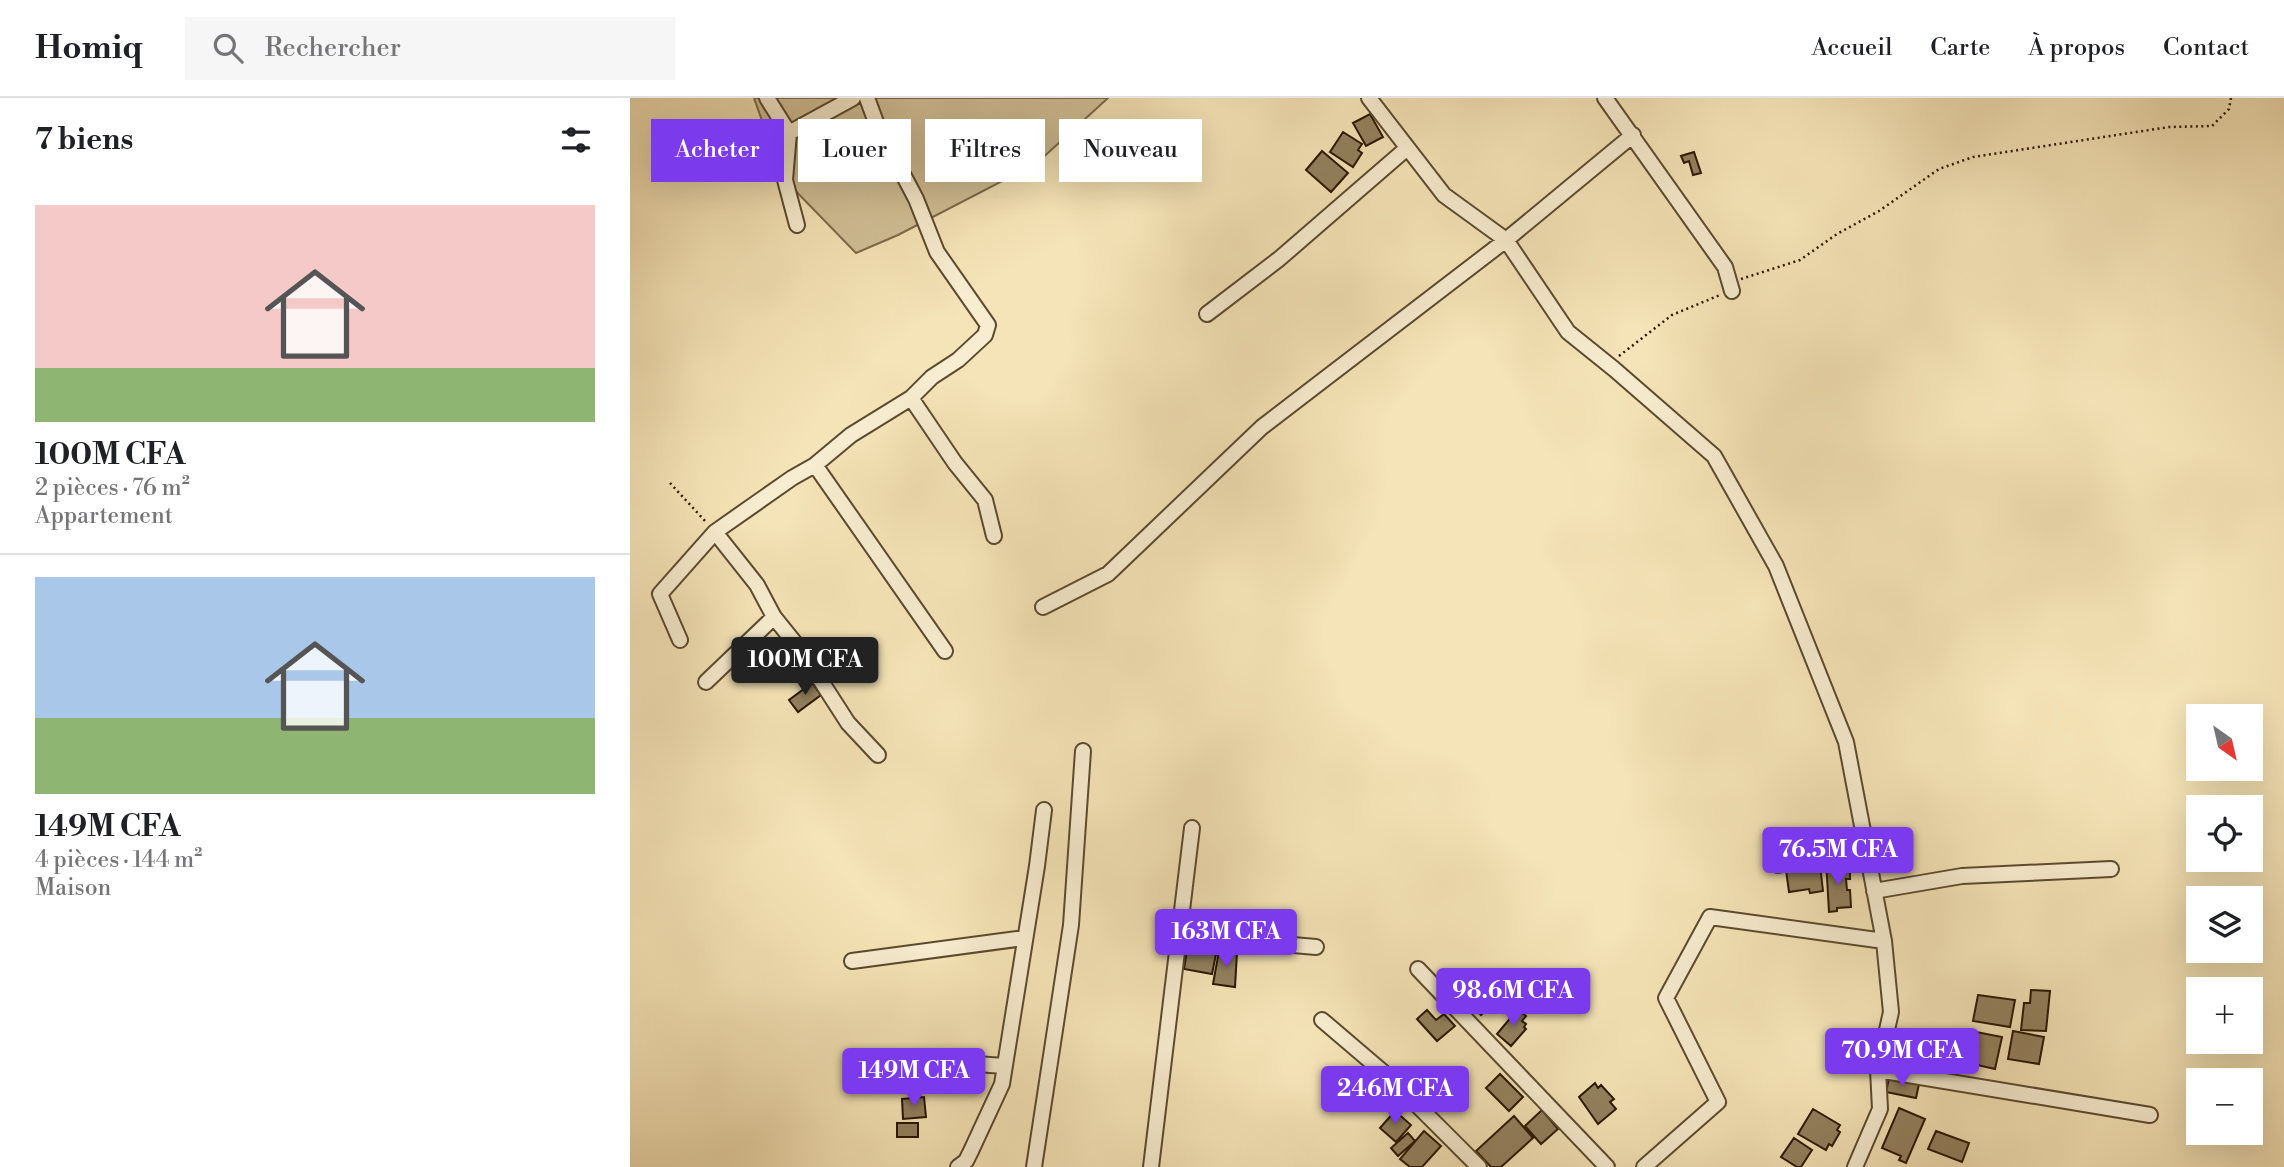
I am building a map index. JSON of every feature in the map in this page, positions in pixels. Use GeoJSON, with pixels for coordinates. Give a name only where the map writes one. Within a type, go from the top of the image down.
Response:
{"type":"FeatureCollection","features":[{"type":"Feature","properties":{"kind":"street"},"geometry":{"type":"LineString","coordinates":[[767,98],[789,133],[785,180],[797,225]]}},
{"type":"Feature","properties":{"kind":"street"},"geometry":{"type":"LineString","coordinates":[[789,133],[853,98]]}},
{"type":"Feature","properties":{"kind":"street"},"geometry":{"type":"LineString","coordinates":[[680,640],[660,594],[715,532],[815,465],[851,435],[912,398],[932,377],[958,360],[985,335],[988,325],[937,252],[916,199],[877,125],[867,98]]}},
{"type":"Feature","properties":{"kind":"street"},"geometry":{"type":"LineString","coordinates":[[1369,98],[1444,195],[1506,240],[1567,332],[1714,456],[1776,566],[1846,742],[1884,941],[1891,1012],[1878,1070],[1880,1109],[1855,1167]]}},
{"type":"Feature","properties":{"kind":"street"},"geometry":{"type":"LineString","coordinates":[[1605,98],[1725,267],[1732,290]]}},
{"type":"Feature","properties":{"kind":"street"},"geometry":{"type":"LineString","coordinates":[[1043,607],[1108,574],[1262,427],[1506,240],[1633,135]]}},
{"type":"Feature","properties":{"kind":"street"},"geometry":{"type":"LineString","coordinates":[[1208,314],[1279,259],[1406,149]]}},
{"type":"Feature","properties":{"kind":"street"},"geometry":{"type":"LineString","coordinates":[[912,398],[985,500],[994,536]]}},
{"type":"Feature","properties":{"kind":"street"},"geometry":{"type":"LineString","coordinates":[[815,465],[945,651]]}},
{"type":"Feature","properties":{"kind":"street"},"geometry":{"type":"LineString","coordinates":[[715,532],[757,585],[774,617],[803,653],[848,723],[878,755]]}},
{"type":"Feature","properties":{"kind":"street"},"geometry":{"type":"LineString","coordinates":[[706,682],[774,617]]}},
{"type":"Feature","properties":{"kind":"street"},"geometry":{"type":"LineString","coordinates":[[1034,1167],[1071,925],[1083,751]]}},
{"type":"Feature","properties":{"kind":"street"},"geometry":{"type":"LineString","coordinates":[[958,1167],[966,1161],[1002,1084],[1044,810]]}},
{"type":"Feature","properties":{"kind":"street"},"geometry":{"type":"LineString","coordinates":[[1151,1167],[1192,828]]}},
{"type":"Feature","properties":{"kind":"street"},"geometry":{"type":"LineString","coordinates":[[1778,865],[1866,848]]}},
{"type":"Feature","properties":{"kind":"street"},"geometry":{"type":"LineString","coordinates":[[1874,891],[1962,876],[2111,869]]}},
{"type":"Feature","properties":{"kind":"street"},"geometry":{"type":"LineString","coordinates":[[1644,1167],[1718,1102],[1666,998],[1710,917],[1884,941]]}},
{"type":"Feature","properties":{"kind":"street"},"geometry":{"type":"LineString","coordinates":[[1179,935],[1315,947]]}},
{"type":"Feature","properties":{"kind":"street"},"geometry":{"type":"LineString","coordinates":[[852,961],[1024,938]]}},
{"type":"Feature","properties":{"kind":"street"},"geometry":{"type":"LineString","coordinates":[[1418,970],[1607,1167]]}},
{"type":"Feature","properties":{"kind":"street"},"geometry":{"type":"LineString","coordinates":[[1322,1020],[1390,1078],[1479,1167]]}},
{"type":"Feature","properties":{"kind":"street"},"geometry":{"type":"LineString","coordinates":[[868,1057],[1005,1066]]}},
{"type":"Feature","properties":{"kind":"street"},"geometry":{"type":"LineString","coordinates":[[1878,1070],[2150,1115]]}},
{"type":"Feature","properties":{"kind":"path"},"geometry":{"type":"LineString","coordinates":[[1614,369],[1617,357],[1672,315],[1732,290],[1740,279],[1800,260],[1837,234],[1879,211],[1939,169],[1973,157],[1996,153],[2169,127],[2212,126],[2229,109],[2231,98]]}},
{"type":"Feature","properties":{"kind":"path"},"geometry":{"type":"LineString","coordinates":[[670,483],[715,532]]}},
{"type":"Feature","properties":{"kind":"shaded area"},"geometry":{"type":"Polygon","coordinates":[[[754,98],[1108,98],[1085,119],[1059,119],[1059,143],[1045,156],[1045,119],[925,119],[925,182],[1000,182],[898,235],[856,253],[784,179],[784,119],[761,119],[754,98]]]}},
{"type":"Feature","properties":{"kind":"building"},"geometry":{"type":"Polygon","coordinates":[[[1370,114],[1383,137],[1366,146],[1353,123],[1370,114]]]}},
{"type":"Feature","properties":{"kind":"building"},"geometry":{"type":"Polygon","coordinates":[[[1343,132],[1362,144],[1358,150],[1362,153],[1353,167],[1330,152],[1343,132]]]}},
{"type":"Feature","properties":{"kind":"building"},"geometry":{"type":"Polygon","coordinates":[[[1322,151],[1348,173],[1331,192],[1306,170],[1322,151]]]}},
{"type":"Feature","properties":{"kind":"building"},"geometry":{"type":"Polygon","coordinates":[[[1694,152],[1701,173],[1693,175],[1689,161],[1684,163],[1681,156],[1694,152]]]}},
{"type":"Feature","properties":{"kind":"building"},"geometry":{"type":"Polygon","coordinates":[[[812,683],[821,695],[798,712],[789,700],[812,683]]]}},
{"type":"Feature","properties":{"kind":"building"},"geometry":{"type":"Polygon","coordinates":[[[1836,859],[1837,870],[1850,869],[1850,879],[1846,879],[1851,907],[1837,908],[1837,911],[1829,912],[1826,860],[1836,859]]]}},
{"type":"Feature","properties":{"kind":"building"},"geometry":{"type":"Polygon","coordinates":[[[1820,865],[1823,891],[1810,893],[1809,889],[1789,892],[1786,870],[1820,865]]]}},
{"type":"Feature","properties":{"kind":"building"},"geometry":{"type":"Polygon","coordinates":[[[1188,944],[1217,949],[1212,974],[1184,969],[1188,944]]]}},
{"type":"Feature","properties":{"kind":"building"},"geometry":{"type":"Polygon","coordinates":[[[1219,951],[1237,952],[1235,987],[1213,984],[1219,951]]]}},
{"type":"Feature","properties":{"kind":"building"},"geometry":{"type":"Polygon","coordinates":[[[1475,976],[1497,1000],[1481,1015],[1459,991],[1475,976]]]}},
{"type":"Feature","properties":{"kind":"building"},"geometry":{"type":"Polygon","coordinates":[[[2031,990],[2050,991],[2046,1031],[2021,1030],[2024,1003],[2030,1003],[2031,990]]]}},
{"type":"Feature","properties":{"kind":"building"},"geometry":{"type":"Polygon","coordinates":[[[1978,995],[2015,1000],[2010,1027],[1973,1021],[1978,995]]]}},
{"type":"Feature","properties":{"kind":"building"},"geometry":{"type":"Polygon","coordinates":[[[1518,1009],[1526,1016],[1522,1021],[1526,1024],[1526,1029],[1511,1046],[1497,1034],[1518,1009]]]}},
{"type":"Feature","properties":{"kind":"building"},"geometry":{"type":"Polygon","coordinates":[[[1427,1010],[1436,1020],[1444,1014],[1455,1026],[1437,1041],[1417,1019],[1427,1010]]]}},
{"type":"Feature","properties":{"kind":"building"},"geometry":{"type":"Polygon","coordinates":[[[1971,1031],[2002,1037],[1995,1069],[1964,1062],[1971,1031]]]}},
{"type":"Feature","properties":{"kind":"building"},"geometry":{"type":"Polygon","coordinates":[[[2013,1031],[2044,1037],[2039,1064],[2008,1059],[2013,1031]]]}},
{"type":"Feature","properties":{"kind":"building"},"geometry":{"type":"Polygon","coordinates":[[[1500,1074],[1523,1097],[1509,1111],[1486,1088],[1500,1074]]]}},
{"type":"Feature","properties":{"kind":"building"},"geometry":{"type":"Polygon","coordinates":[[[1889,1078],[1919,1084],[1916,1098],[1886,1092],[1889,1078]]]}},
{"type":"Feature","properties":{"kind":"building"},"geometry":{"type":"Polygon","coordinates":[[[1595,1083],[1598,1088],[1601,1085],[1614,1099],[1610,1102],[1616,1109],[1598,1124],[1579,1097],[1595,1083]]]}},
{"type":"Feature","properties":{"kind":"building"},"geometry":{"type":"Polygon","coordinates":[[[924,1097],[926,1117],[903,1119],[902,1099],[924,1097]]]}},
{"type":"Feature","properties":{"kind":"building"},"geometry":{"type":"Polygon","coordinates":[[[1899,1108],[1925,1119],[1906,1163],[1899,1160],[1901,1156],[1882,1148],[1899,1108]]]}},
{"type":"Feature","properties":{"kind":"building"},"geometry":{"type":"Polygon","coordinates":[[[1813,1109],[1840,1125],[1837,1130],[1840,1132],[1832,1146],[1829,1144],[1826,1150],[1798,1134],[1813,1109]]]}},
{"type":"Feature","properties":{"kind":"building"},"geometry":{"type":"Polygon","coordinates":[[[1542,1110],[1558,1129],[1541,1144],[1525,1126],[1542,1110]]]}},
{"type":"Feature","properties":{"kind":"building"},"geometry":{"type":"Polygon","coordinates":[[[1395,1111],[1411,1125],[1396,1142],[1380,1128],[1395,1111]]]}},
{"type":"Feature","properties":{"kind":"building"},"geometry":{"type":"Polygon","coordinates":[[[1514,1116],[1533,1138],[1501,1167],[1491,1167],[1476,1151],[1514,1116]]]}},
{"type":"Feature","properties":{"kind":"building"},"geometry":{"type":"Polygon","coordinates":[[[897,1123],[918,1123],[918,1137],[897,1137],[897,1123]]]}},
{"type":"Feature","properties":{"kind":"building"},"geometry":{"type":"Polygon","coordinates":[[[1424,1131],[1441,1146],[1422,1167],[1410,1167],[1400,1159],[1424,1131]]]}},
{"type":"Feature","properties":{"kind":"building"},"geometry":{"type":"Polygon","coordinates":[[[1936,1131],[1969,1143],[1962,1162],[1928,1149],[1936,1131]]]}},
{"type":"Feature","properties":{"kind":"building"},"geometry":{"type":"Polygon","coordinates":[[[1408,1133],[1415,1141],[1398,1156],[1391,1148],[1408,1133]]]}},
{"type":"Feature","properties":{"kind":"building"},"geometry":{"type":"Polygon","coordinates":[[[1794,1138],[1812,1150],[1801,1167],[1781,1157],[1794,1138]]]}}]}
